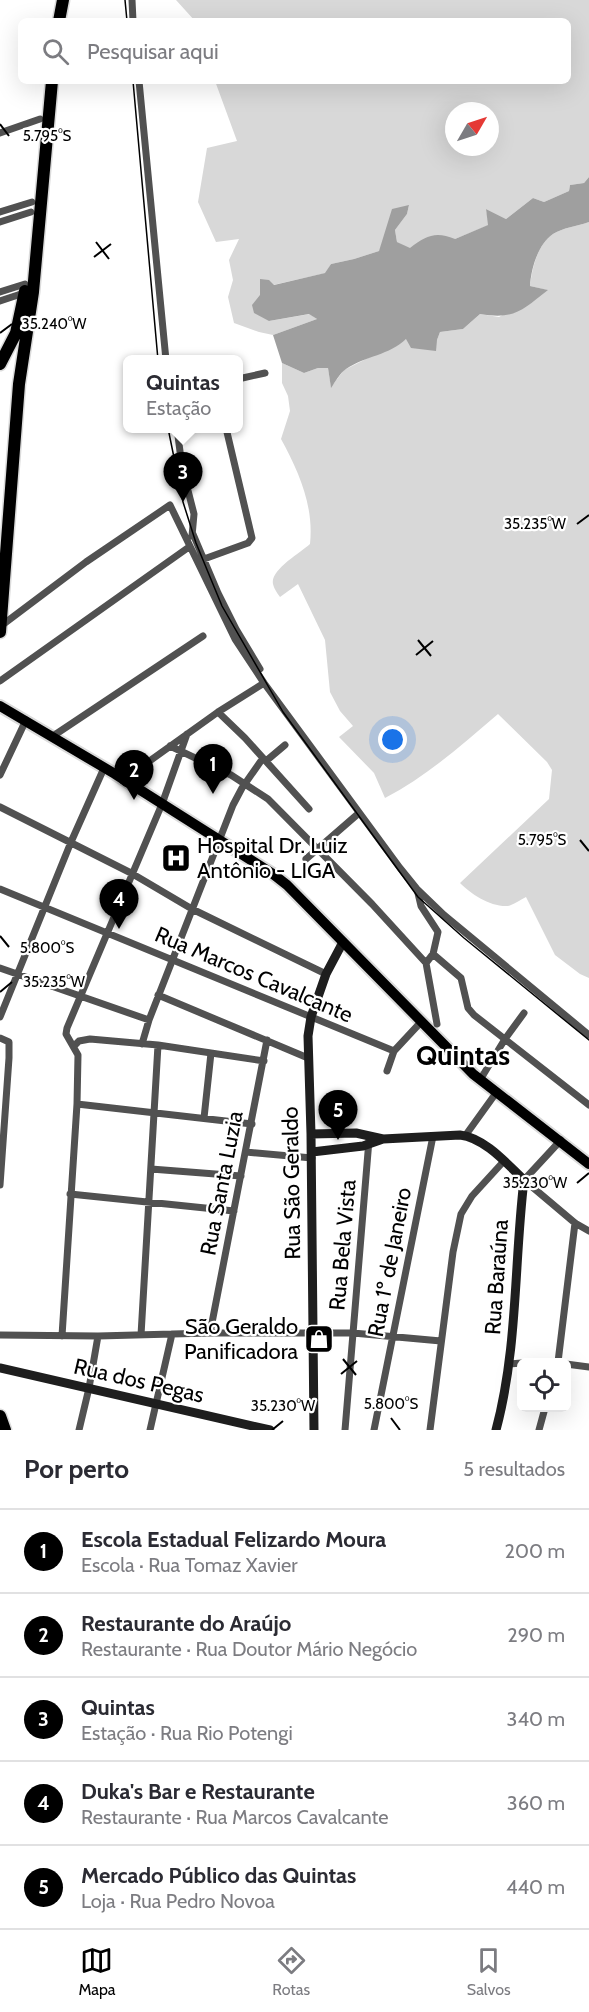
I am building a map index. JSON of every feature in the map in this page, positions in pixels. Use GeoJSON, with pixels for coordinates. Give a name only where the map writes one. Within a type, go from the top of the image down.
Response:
{"type":"FeatureCollection","features":[{"type":"Feature","properties":{"kind":"highway"},"geometry":{"type":"LineString","coordinates":[[52,18],[55,0]]}},
{"type":"Feature","properties":{"kind":"highway"},"geometry":{"type":"LineString","coordinates":[[60,18],[63,0]]}},
{"type":"Feature","properties":{"kind":"highway"},"geometry":{"type":"LineString","coordinates":[[0,364],[16,333],[25,289],[44,84]]}},
{"type":"Feature","properties":{"kind":"highway"},"geometry":{"type":"LineString","coordinates":[[0,632],[5,506],[19,384],[33,292],[52,84]]}},
{"type":"Feature","properties":{"kind":"highway"},"geometry":{"type":"LineString","coordinates":[[0,1416],[5,1430]]}},
{"type":"Feature","properties":{"kind":"main road"},"geometry":{"type":"LineString","coordinates":[[0,700],[26,720]]}},
{"type":"Feature","properties":{"kind":"main road"},"geometry":{"type":"LineString","coordinates":[[0,706],[53,736],[241,852],[287,885],[420,1022],[480,1080],[561,1140],[589,1164]]}},
{"type":"Feature","properties":{"kind":"street"},"geometry":{"type":"LineString","coordinates":[[132,0],[133,18]]}},
{"type":"Feature","properties":{"kind":"street"},"geometry":{"type":"LineString","coordinates":[[138,84],[165,355]]}},
{"type":"Feature","properties":{"kind":"street"},"geometry":{"type":"LineString","coordinates":[[0,133],[40,119]]}},
{"type":"Feature","properties":{"kind":"street"},"geometry":{"type":"LineString","coordinates":[[0,212],[31,207]]}},
{"type":"Feature","properties":{"kind":"street"},"geometry":{"type":"LineString","coordinates":[[0,222],[31,207]]}},
{"type":"Feature","properties":{"kind":"street"},"geometry":{"type":"LineString","coordinates":[[0,292],[25,289]]}},
{"type":"Feature","properties":{"kind":"street"},"geometry":{"type":"LineString","coordinates":[[0,301],[25,289]]}},
{"type":"Feature","properties":{"kind":"street"},"geometry":{"type":"LineString","coordinates":[[243,378],[265,373]]}},
{"type":"Feature","properties":{"kind":"street"},"geometry":{"type":"LineString","coordinates":[[0,681],[189,547],[193,534],[194,514],[182,466],[178,433]]}},
{"type":"Feature","properties":{"kind":"street"},"geometry":{"type":"LineString","coordinates":[[204,559],[248,543],[252,538],[227,433]]}},
{"type":"Feature","properties":{"kind":"street"},"geometry":{"type":"LineString","coordinates":[[1,626],[86,562],[170,506],[226,623],[264,683],[415,887],[444,915],[589,1035]]}},
{"type":"Feature","properties":{"kind":"street"},"geometry":{"type":"LineString","coordinates":[[193,534],[233,624],[271,687],[274,696]]}},
{"type":"Feature","properties":{"kind":"street"},"geometry":{"type":"LineString","coordinates":[[53,736],[203,636]]}},
{"type":"Feature","properties":{"kind":"street"},"geometry":{"type":"LineString","coordinates":[[123,780],[218,712],[264,683]]}},
{"type":"Feature","properties":{"kind":"street"},"geometry":{"type":"LineString","coordinates":[[218,712],[309,808]]}},
{"type":"Feature","properties":{"kind":"street"},"geometry":{"type":"LineString","coordinates":[[0,775],[26,720]]}},
{"type":"Feature","properties":{"kind":"street"},"geometry":{"type":"LineString","coordinates":[[62,1336],[77,1104],[78,1054],[68,1037],[67,1028],[162,804],[187,734]]}},
{"type":"Feature","properties":{"kind":"street"},"geometry":{"type":"LineString","coordinates":[[142,1044],[148,1020],[233,805],[245,783],[265,760],[285,745]]}},
{"type":"Feature","properties":{"kind":"street"},"geometry":{"type":"LineString","coordinates":[[170,746],[245,783],[268,799],[318,848],[426,963],[437,1024]]}},
{"type":"Feature","properties":{"kind":"street"},"geometry":{"type":"LineString","coordinates":[[0,1017],[16,973],[104,768]]}},
{"type":"Feature","properties":{"kind":"street"},"geometry":{"type":"LineString","coordinates":[[0,807],[131,873],[192,909],[326,974]]}},
{"type":"Feature","properties":{"kind":"street"},"geometry":{"type":"LineString","coordinates":[[306,859],[359,813]]}},
{"type":"Feature","properties":{"kind":"street"},"geometry":{"type":"LineString","coordinates":[[415,887],[421,906],[438,932],[433,954],[426,963]]}},
{"type":"Feature","properties":{"kind":"street","name":"Rua Marcos Cavalcante"},"geometry":{"type":"LineString","coordinates":[[0,889],[394,1051]]}},
{"type":"Feature","properties":{"kind":"street","name":"Rua São Geraldo"},"geometry":{"type":"LineString","coordinates":[[314,1430],[312,1155],[308,1036],[311,1017],[326,974],[343,942]]}},
{"type":"Feature","properties":{"kind":"street"},"geometry":{"type":"LineString","coordinates":[[433,954],[460,978],[470,1012],[589,1105]]}},
{"type":"Feature","properties":{"kind":"street"},"geometry":{"type":"LineString","coordinates":[[0,968],[148,1020]]}},
{"type":"Feature","properties":{"kind":"street"},"geometry":{"type":"LineString","coordinates":[[158,995],[308,1058]]}},
{"type":"Feature","properties":{"kind":"street"},"geometry":{"type":"LineString","coordinates":[[480,1080],[524,1013]]}},
{"type":"Feature","properties":{"kind":"street"},"geometry":{"type":"LineString","coordinates":[[387,1071],[394,1051],[420,1022]]}},
{"type":"Feature","properties":{"kind":"street"},"geometry":{"type":"LineString","coordinates":[[0,1038],[9,1042],[0,1185]]}},
{"type":"Feature","properties":{"kind":"street"},"geometry":{"type":"LineString","coordinates":[[74,1046],[79,1041],[90,1039],[158,1045],[264,1061]]}},
{"type":"Feature","properties":{"kind":"street","name":"Rua Santa Luzia"},"geometry":{"type":"LineString","coordinates":[[210,1333],[267,1040]]}},
{"type":"Feature","properties":{"kind":"street"},"geometry":{"type":"LineString","coordinates":[[141,1335],[158,1045]]}},
{"type":"Feature","properties":{"kind":"street"},"geometry":{"type":"LineString","coordinates":[[204,1118],[211,1053]]}},
{"type":"Feature","properties":{"kind":"street"},"geometry":{"type":"LineString","coordinates":[[465,1136],[496,1093]]}},
{"type":"Feature","properties":{"kind":"street"},"geometry":{"type":"LineString","coordinates":[[77,1104],[252,1124]]}},
{"type":"Feature","properties":{"kind":"street"},"geometry":{"type":"LineString","coordinates":[[311,1134],[368,1139],[465,1136],[484,1145],[575,1222],[589,1231]]}},
{"type":"Feature","properties":{"kind":"street","name":"Rua 1º de Janeiro"},"geometry":{"type":"LineString","coordinates":[[374,1430],[433,1136]]}},
{"type":"Feature","properties":{"kind":"street"},"geometry":{"type":"LineString","coordinates":[[246,1152],[312,1155],[368,1139]]}},
{"type":"Feature","properties":{"kind":"street","name":"Rua Bela Vista"},"geometry":{"type":"LineString","coordinates":[[345,1430],[368,1139]]}},
{"type":"Feature","properties":{"kind":"street"},"geometry":{"type":"LineString","coordinates":[[524,1180],[561,1140]]}},
{"type":"Feature","properties":{"kind":"street"},"geometry":{"type":"LineString","coordinates":[[430,1430],[453,1252],[461,1214],[472,1196],[504,1161]]}},
{"type":"Feature","properties":{"kind":"street"},"geometry":{"type":"LineString","coordinates":[[151,1168],[241,1176]]}},
{"type":"Feature","properties":{"kind":"street","name":"Rua Baraúna"},"geometry":{"type":"LineString","coordinates":[[496,1430],[510,1364],[524,1180]]}},
{"type":"Feature","properties":{"kind":"street"},"geometry":{"type":"LineString","coordinates":[[70,1194],[234,1211]]}},
{"type":"Feature","properties":{"kind":"street"},"geometry":{"type":"LineString","coordinates":[[558,1358],[575,1222]]}},
{"type":"Feature","properties":{"kind":"street"},"geometry":{"type":"LineString","coordinates":[[0,1335],[353,1333],[441,1341]]}},
{"type":"Feature","properties":{"kind":"street"},"geometry":{"type":"LineString","coordinates":[[150,1430],[172,1334]]}},
{"type":"Feature","properties":{"kind":"street"},"geometry":{"type":"LineString","coordinates":[[79,1430],[98,1336]]}},
{"type":"Feature","properties":{"kind":"street"},"geometry":{"type":"LineString","coordinates":[[510,1364],[517,1363]]}},
{"type":"Feature","properties":{"kind":"street"},"geometry":{"type":"LineString","coordinates":[[571,1365],[589,1367]]}},
{"type":"Feature","properties":{"kind":"street","name":"Rua dos Pegas"},"geometry":{"type":"LineString","coordinates":[[0,1368],[270,1430]]}},
{"type":"Feature","properties":{"kind":"street"},"geometry":{"type":"LineString","coordinates":[[539,1430],[544,1412]]}},
{"type":"Feature","properties":{"kind":"shaded area"},"geometry":{"type":"Polygon","coordinates":[[[176,0],[589,0],[589,177],[584,183],[570,185],[569,191],[544,202],[533,198],[506,219],[486,209],[489,225],[455,239],[410,249],[397,242],[395,230],[407,214],[409,205],[379,251],[331,264],[326,273],[273,285],[269,321],[310,314],[317,319],[273,335],[234,323],[228,297],[233,280],[229,260],[239,239],[216,242],[198,202],[207,148],[237,141],[216,84],[571,84],[571,18],[192,18],[176,0]]]}},
{"type":"Feature","properties":{"kind":"shaded area"},"geometry":{"type":"Polygon","coordinates":[[[589,177],[589,222],[553,234],[543,244],[536,257],[530,286],[548,290],[517,312],[502,316],[480,314],[463,329],[440,332],[436,351],[411,348],[406,339],[393,349],[346,369],[331,388],[328,368],[318,368],[304,373],[282,363],[273,335],[317,319],[309,314],[269,321],[254,313],[252,305],[260,295],[260,279],[269,280],[274,285],[325,273],[331,264],[379,251],[392,209],[409,205],[407,214],[395,230],[397,242],[410,248],[431,236],[442,235],[455,239],[488,225],[486,209],[506,219],[533,198],[544,202],[569,191],[570,185],[584,183],[589,177]]]}},
{"type":"Feature","properties":{"kind":"shaded area"},"geometry":{"type":"Polygon","coordinates":[[[589,222],[589,978],[555,955],[526,897],[514,904],[501,906],[475,895],[460,883],[549,799],[552,770],[547,762],[498,714],[430,770],[385,798],[374,773],[339,737],[353,726],[340,711],[330,692],[325,640],[298,584],[280,597],[275,590],[273,579],[287,562],[310,544],[311,530],[304,490],[281,439],[290,411],[288,396],[282,383],[282,363],[304,373],[318,368],[328,368],[331,387],[344,370],[406,339],[437,340],[440,332],[463,329],[480,314],[499,317],[547,290],[530,286],[536,258],[543,244],[561,230],[589,222]]]}},
{"type":"Feature","properties":{"kind":"shaded area"},"geometry":{"type":"Polygon","coordinates":[[[205,770],[219,775],[216,785],[201,779],[205,770]]]}},
{"type":"Feature","properties":{"kind":"tram line"},"geometry":{"type":"LineString","coordinates":[[125,0],[127,18]]}},
{"type":"Feature","properties":{"kind":"tram line"},"geometry":{"type":"LineString","coordinates":[[133,84],[158,355]]}},
{"type":"Feature","properties":{"kind":"tram line"},"geometry":{"type":"LineString","coordinates":[[169,433],[183,502],[196,543],[222,606],[283,712],[418,897],[464,938],[589,1040]]}},
{"type":"Feature","properties":{"kind":"place","name":"Quintas"},"geometry":{"type":"Point","coordinates":[183,502]}},
{"type":"Feature","properties":{"kind":"place","name":"Escola Estadual Felizardo Moura"},"geometry":{"type":"Point","coordinates":[213,794]}},
{"type":"Feature","properties":{"kind":"place","name":"Restaurante do Araújo"},"geometry":{"type":"Point","coordinates":[134,800]}},
{"type":"Feature","properties":{"kind":"place","name":"Hospital Dr. Luiz Antônio - LIGA"},"geometry":{"type":"Point","coordinates":[176,858]}},
{"type":"Feature","properties":{"kind":"place","name":"Duka's Bar e Restaurante"},"geometry":{"type":"Point","coordinates":[119,929]}},
{"type":"Feature","properties":{"kind":"place","name":"Mercado Público das Quintas"},"geometry":{"type":"Point","coordinates":[338,1140]}},
{"type":"Feature","properties":{"kind":"place","name":"São Geraldo Panificadora"},"geometry":{"type":"Point","coordinates":[319,1339]}},
{"type":"Feature","properties":{"kind":"district","name":"Quintas"},"geometry":{"type":"Point","coordinates":[463,1055]}}]}
